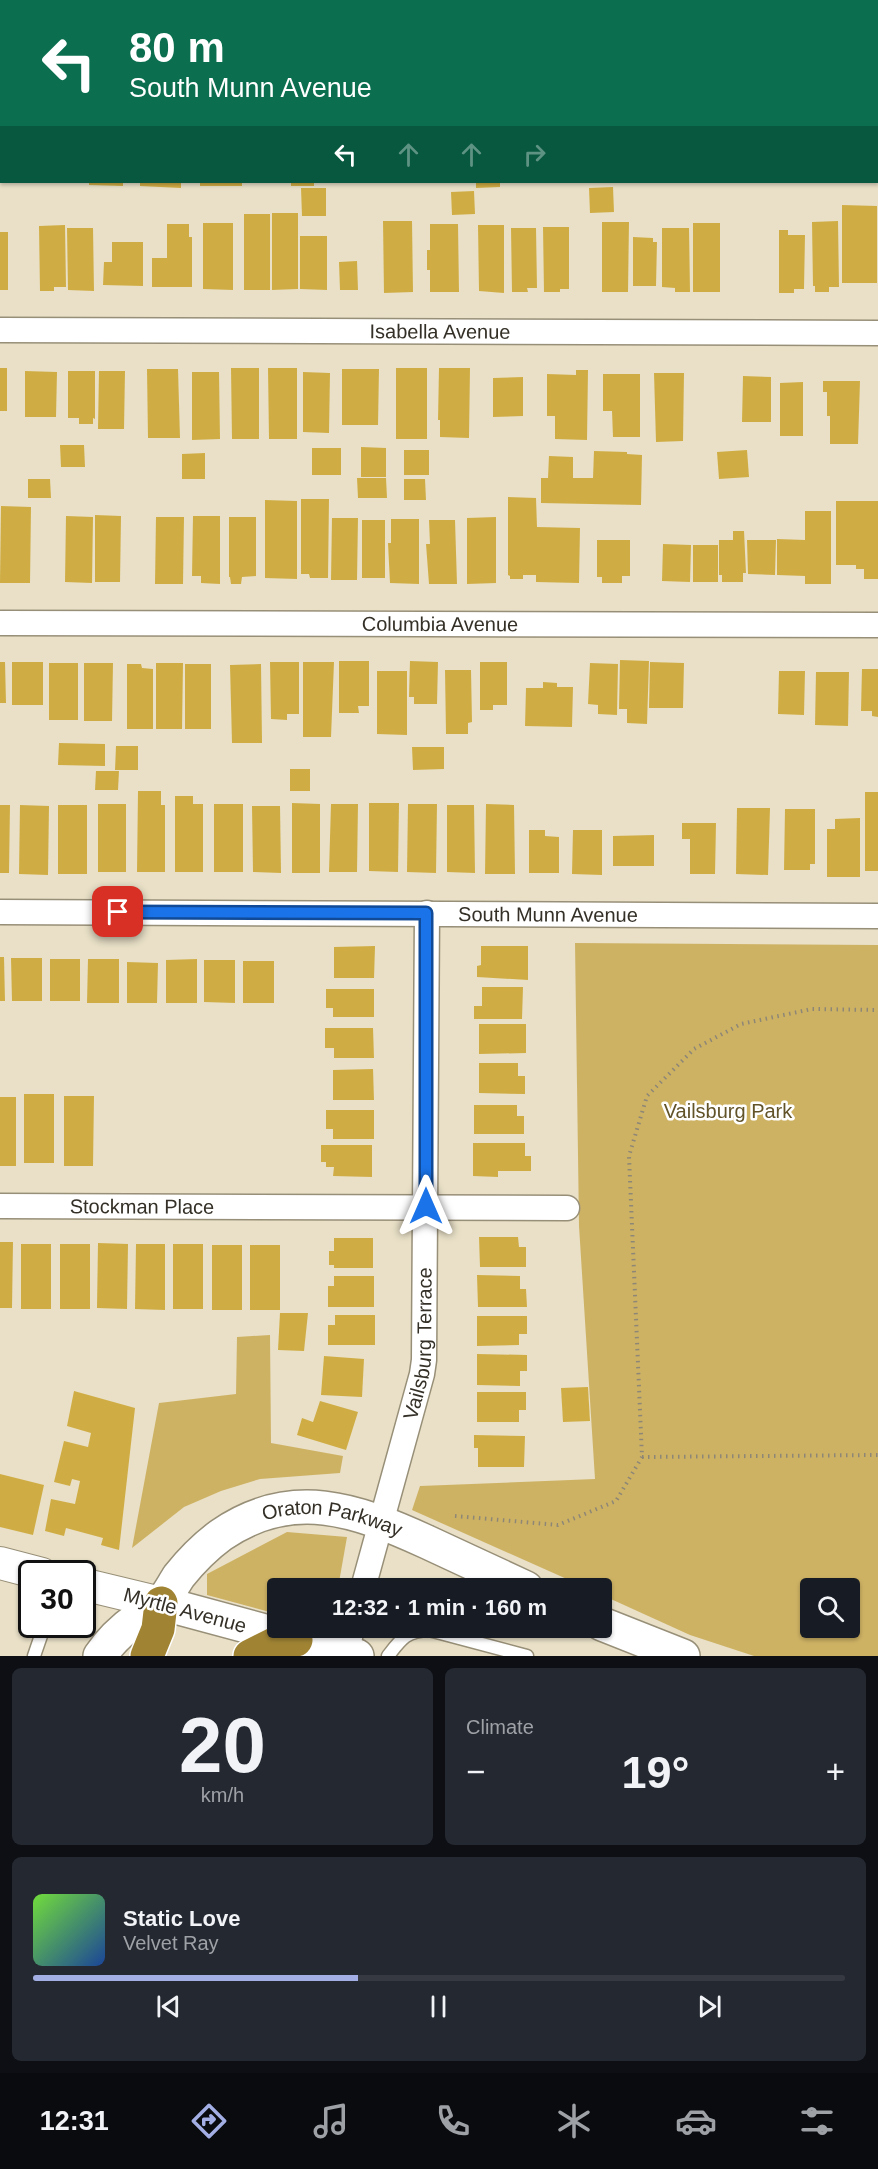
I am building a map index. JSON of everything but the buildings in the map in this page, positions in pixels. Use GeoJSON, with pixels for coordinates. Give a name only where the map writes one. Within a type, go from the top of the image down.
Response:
{"type":"FeatureCollection","features":[{"type":"Feature","properties":{"kind":"highway"},"geometry":{"type":"LineString","coordinates":[[147,1656],[158,1629],[161,1603]]}},
{"type":"Feature","properties":{"kind":"highway"},"geometry":{"type":"LineString","coordinates":[[250,1656],[272,1645],[296,1640]]}},
{"type":"Feature","properties":{"kind":"main road","name":"Oraton Parkway"},"geometry":{"type":"LineString","coordinates":[[161,1603],[180,1575],[201,1552],[222,1535],[244,1522],[270,1512],[294,1508],[320,1507],[346,1511],[382,1522],[504,1578]]}},
{"type":"Feature","properties":{"kind":"main road","name":"Myrtle Avenue"},"geometry":{"type":"LineString","coordinates":[[161,1603],[296,1640],[350,1648]]}},
{"type":"Feature","properties":{"kind":"main road"},"geometry":{"type":"LineString","coordinates":[[100,1656],[123,1630],[161,1603]]}},
{"type":"Feature","properties":{"kind":"main road"},"geometry":{"type":"LineString","coordinates":[[612,1628],[675,1654]]}},
{"type":"Feature","properties":{"kind":"street","name":"Isabella Avenue"},"geometry":{"type":"LineString","coordinates":[[0,330],[878,333]]}},
{"type":"Feature","properties":{"kind":"street","name":"Columbia Avenue"},"geometry":{"type":"LineString","coordinates":[[0,623],[878,625]]}},
{"type":"Feature","properties":{"kind":"street","name":"South Munn Avenue"},"geometry":{"type":"LineString","coordinates":[[0,912],[878,916]]}},
{"type":"Feature","properties":{"kind":"street","name":"Vailsburg Terrace"},"geometry":{"type":"LineString","coordinates":[[366,1578],[424,1359],[426,913]]}},
{"type":"Feature","properties":{"kind":"street","name":"Stockman Place"},"geometry":{"type":"LineString","coordinates":[[0,1206],[284,1205],[567,1208]]}},
{"type":"Feature","properties":{"kind":"street"},"geometry":{"type":"LineString","coordinates":[[0,1563],[18,1568]]}},
{"type":"Feature","properties":{"kind":"street","name":"Myrtle Avenue"},"geometry":{"type":"LineString","coordinates":[[96,1587],[161,1603]]}},
{"type":"Feature","properties":{"kind":"lane"},"geometry":{"type":"LineString","coordinates":[[388,1656],[403,1636],[417,1630],[429,1630],[527,1656]]}},
{"type":"Feature","properties":{"kind":"lane"},"geometry":{"type":"LineString","coordinates":[[34,1656],[40,1638]]}},
{"type":"Feature","properties":{"kind":"path"},"geometry":{"type":"LineString","coordinates":[[455,1516],[558,1525],[616,1501],[642,1456],[629,1156],[647,1096],[694,1049],[741,1024],[812,1009],[878,1010]]}},
{"type":"Feature","properties":{"kind":"path"},"geometry":{"type":"LineString","coordinates":[[642,1456],[878,1455]]}},
{"type":"Feature","properties":{"kind":"green space","name":"Vailsburg Park"},"geometry":{"type":"Polygon","coordinates":[[[575,943],[878,945],[878,1656],[754,1656],[690,1635],[612,1600],[612,1578],[565,1578],[412,1510],[420,1486],[595,1479],[579,1226],[575,943]]]}},
{"type":"Feature","properties":{"kind":"green space"},"geometry":{"type":"Polygon","coordinates":[[[270,1335],[271,1443],[343,1456],[340,1473],[260,1479],[221,1491],[184,1507],[132,1548],[159,1403],[236,1394],[237,1337],[270,1335]]]}},
{"type":"Feature","properties":{"kind":"green space"},"geometry":{"type":"Polygon","coordinates":[[[287,1532],[347,1537],[340,1578],[267,1578],[267,1611],[207,1595],[207,1574],[287,1532]]]}},
{"type":"Feature","properties":{"kind":"route"},"geometry":{"type":"LineString","coordinates":[[118,912],[426,913],[426,1206]]}}]}
